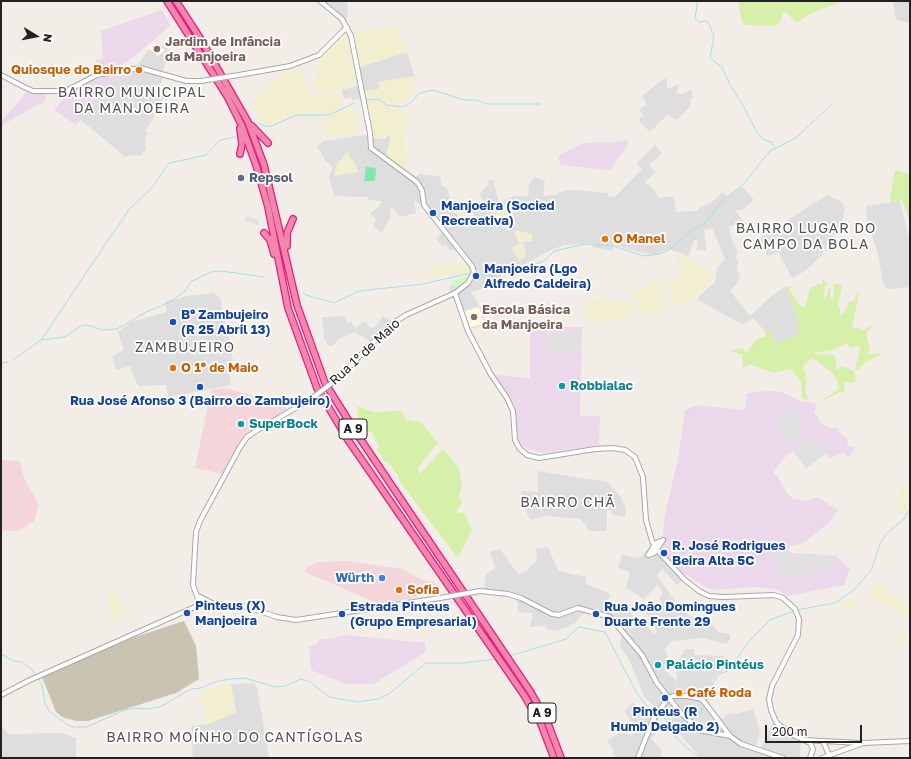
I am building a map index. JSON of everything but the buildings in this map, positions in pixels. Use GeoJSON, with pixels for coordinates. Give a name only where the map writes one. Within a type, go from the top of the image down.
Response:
{"type":"FeatureCollection","features":[{"type":"Feature","properties":{"kind":"highway","name":"A 9"},"geometry":{"type":"LineString","coordinates":[[167,1],[197,47],[242,126],[257,168],[268,207],[288,308],[317,388],[348,440],[524,695],[541,724],[554,758]]}},
{"type":"Feature","properties":{"kind":"highway","name":"A 9"},"geometry":{"type":"LineString","coordinates":[[176,1],[200,38],[248,122],[264,164],[297,305],[326,383],[357,434],[516,671],[547,721],[561,758]]}},
{"type":"Feature","properties":{"kind":"highway"},"geometry":{"type":"LineString","coordinates":[[239,104],[254,130],[268,143]]}},
{"type":"Feature","properties":{"kind":"highway"},"geometry":{"type":"LineString","coordinates":[[234,111],[241,136],[240,154]]}},
{"type":"Feature","properties":{"kind":"highway"},"geometry":{"type":"LineString","coordinates":[[291,276],[286,242],[287,233],[293,220]]}},
{"type":"Feature","properties":{"kind":"highway"},"geometry":{"type":"LineString","coordinates":[[264,233],[270,240],[282,274]]}},
{"type":"Feature","properties":{"kind":"street"},"geometry":{"type":"LineString","coordinates":[[1,75],[33,91],[66,91],[97,75],[140,68],[186,81],[201,81],[290,66],[319,55],[348,27],[342,19],[320,1]]}},
{"type":"Feature","properties":{"kind":"street","name":"Rua 1º de Maio"},"geometry":{"type":"LineString","coordinates":[[197,606],[198,596],[193,585],[196,532],[200,521],[240,447],[247,437],[311,399],[341,376],[367,348],[395,322],[406,315],[455,293],[465,286],[473,277],[474,272],[472,266],[424,205],[422,190],[417,182],[371,148],[355,52],[348,27]]}},
{"type":"Feature","properties":{"kind":"street"},"geometry":{"type":"LineString","coordinates":[[455,293],[468,331],[490,373],[507,398],[513,411],[516,444],[527,455],[539,458],[613,448],[625,450],[635,457],[644,477],[646,520],[649,535],[655,548],[685,580],[698,591],[709,596],[724,598],[774,596],[783,598],[795,609],[800,627],[796,640],[772,686],[769,699],[771,710],[776,722],[785,731],[810,744],[813,748],[810,758]]}},
{"type":"Feature","properties":{"kind":"street"},"geometry":{"type":"LineString","coordinates":[[1,695],[30,680],[197,606],[216,604],[248,607],[277,617],[296,620],[480,591],[508,594],[522,598],[552,614],[559,615],[578,608],[610,618],[615,621],[642,655],[668,698],[685,717],[699,730],[730,736]]}},
{"type":"Feature","properties":{"kind":"street"},"geometry":{"type":"LineString","coordinates":[[198,596],[216,604]]}},
{"type":"Feature","properties":{"kind":"street"},"geometry":{"type":"LineString","coordinates":[[638,758],[647,732],[668,698],[672,696],[698,697],[705,702],[730,736],[741,744],[783,758]]}},
{"type":"Feature","properties":{"kind":"street"},"geometry":{"type":"LineString","coordinates":[[802,740],[863,743],[910,741]]}},
{"type":"Feature","properties":{"kind":"street"},"geometry":{"type":"LineString","coordinates":[[823,741],[829,755]]}},
{"type":"Feature","properties":{"kind":"street"},"geometry":{"type":"LineString","coordinates":[[822,758],[863,743]]}},
{"type":"Feature","properties":{"kind":"shaded area"},"geometry":{"type":"Polygon","coordinates":[[[324,1],[347,1],[347,20],[324,1]]]}},
{"type":"Feature","properties":{"kind":"shaded area"},"geometry":{"type":"Polygon","coordinates":[[[893,1],[910,1],[910,23],[896,20],[893,1]]]}},
{"type":"Feature","properties":{"kind":"shaded area"},"geometry":{"type":"Polygon","coordinates":[[[162,10],[171,25],[131,59],[112,71],[99,71],[96,60],[103,59],[101,31],[162,10]]]}},
{"type":"Feature","properties":{"kind":"shaded area"},"geometry":{"type":"Polygon","coordinates":[[[396,26],[407,52],[360,67],[353,33],[396,26]]]}},
{"type":"Feature","properties":{"kind":"shaded area"},"geometry":{"type":"Polygon","coordinates":[[[337,39],[347,39],[357,84],[315,94],[315,79],[319,72],[320,59],[337,39]]]}},
{"type":"Feature","properties":{"kind":"shaded area"},"geometry":{"type":"Polygon","coordinates":[[[154,42],[172,51],[171,57],[167,59],[163,70],[163,78],[158,89],[164,96],[158,111],[145,131],[148,134],[145,138],[146,149],[141,156],[132,155],[125,157],[80,119],[124,69],[137,66],[154,42]]]}},
{"type":"Feature","properties":{"kind":"shaded area","name":"Jardim de Infância da Manjoeira"},"geometry":{"type":"Polygon","coordinates":[[[154,42],[165,50],[158,56],[148,48],[154,42]]]}},
{"type":"Feature","properties":{"kind":"shaded area"},"geometry":{"type":"Polygon","coordinates":[[[407,52],[414,76],[379,89],[361,92],[362,99],[352,100],[351,97],[344,99],[342,90],[363,84],[360,67],[407,52]]]}},
{"type":"Feature","properties":{"kind":"shaded area"},"geometry":{"type":"Polygon","coordinates":[[[301,67],[309,97],[336,91],[344,106],[330,113],[291,114],[272,123],[264,124],[253,108],[254,102],[274,79],[301,67]]]}},
{"type":"Feature","properties":{"kind":"shaded area"},"geometry":{"type":"Polygon","coordinates":[[[119,74],[76,125],[54,110],[68,93],[91,80],[119,74]]]}},
{"type":"Feature","properties":{"kind":"shaded area"},"geometry":{"type":"Polygon","coordinates":[[[414,76],[416,86],[406,103],[393,101],[392,106],[379,98],[366,98],[364,91],[379,89],[378,82],[414,76]]]}},
{"type":"Feature","properties":{"kind":"shaded area"},"geometry":{"type":"Polygon","coordinates":[[[667,76],[667,89],[679,84],[677,93],[681,94],[691,90],[693,96],[689,101],[692,104],[677,120],[668,114],[650,132],[638,120],[643,115],[639,110],[647,104],[642,96],[667,76]]]}},
{"type":"Feature","properties":{"kind":"shaded area"},"geometry":{"type":"Polygon","coordinates":[[[26,91],[47,94],[43,106],[40,103],[1,126],[1,121],[19,102],[26,91]]]}},
{"type":"Feature","properties":{"kind":"shaded area"},"geometry":{"type":"Polygon","coordinates":[[[377,99],[383,102],[387,107],[399,108],[408,113],[403,144],[407,152],[406,171],[386,157],[391,136],[387,136],[386,139],[373,138],[366,101],[377,99]]]}},
{"type":"Feature","properties":{"kind":"shaded area"},"geometry":{"type":"Polygon","coordinates":[[[353,108],[358,130],[351,135],[341,135],[327,140],[321,119],[353,108]]]}},
{"type":"Feature","properties":{"kind":"shaded area"},"geometry":{"type":"Polygon","coordinates":[[[372,134],[373,138],[386,139],[387,136],[391,136],[386,157],[414,178],[419,174],[439,176],[441,179],[441,185],[447,188],[451,202],[450,211],[457,213],[469,212],[483,201],[480,193],[489,184],[488,181],[493,180],[499,203],[514,196],[527,196],[529,189],[528,187],[534,177],[545,181],[543,196],[556,195],[564,191],[575,190],[608,193],[608,196],[615,197],[642,169],[637,163],[655,145],[662,153],[649,165],[656,172],[645,182],[656,192],[658,198],[673,196],[676,212],[698,211],[698,209],[711,203],[722,192],[728,197],[742,187],[754,200],[744,209],[735,211],[744,222],[729,227],[731,238],[738,251],[736,257],[739,262],[736,269],[738,273],[740,273],[738,282],[730,291],[750,316],[770,297],[786,286],[799,326],[797,334],[794,337],[777,344],[770,332],[764,330],[753,318],[743,325],[698,300],[700,295],[715,282],[717,268],[725,259],[712,228],[704,230],[707,251],[696,250],[698,241],[694,240],[688,257],[682,253],[667,249],[658,254],[650,255],[614,245],[612,251],[592,247],[593,243],[565,245],[553,249],[523,265],[512,267],[513,272],[508,275],[501,275],[502,282],[499,284],[471,292],[483,311],[485,324],[466,331],[449,287],[454,281],[463,279],[470,275],[472,271],[457,250],[450,250],[446,245],[443,247],[436,238],[442,232],[423,206],[414,201],[416,213],[400,217],[393,207],[390,208],[391,216],[382,233],[373,226],[376,220],[370,213],[379,207],[382,201],[369,200],[368,197],[334,196],[329,176],[333,167],[325,160],[317,146],[323,141],[372,134]]]}},
{"type":"Feature","properties":{"kind":"shaded area"},"geometry":{"type":"Polygon","coordinates":[[[627,140],[629,143],[610,170],[561,165],[558,156],[583,143],[616,142],[627,140]]]}},
{"type":"Feature","properties":{"kind":"shaded area"},"geometry":{"type":"Polygon","coordinates":[[[347,152],[354,162],[358,172],[335,176],[334,173],[337,164],[347,152]]]}},
{"type":"Feature","properties":{"kind":"shaded area"},"geometry":{"type":"Polygon","coordinates":[[[827,195],[842,202],[845,209],[843,218],[821,256],[805,271],[792,278],[778,252],[768,257],[760,238],[827,195]]]}},
{"type":"Feature","properties":{"kind":"shaded area"},"geometry":{"type":"Polygon","coordinates":[[[900,201],[910,242],[910,287],[893,289],[886,288],[883,283],[878,254],[867,221],[866,206],[900,201]]]}},
{"type":"Feature","properties":{"kind":"shaded area"},"geometry":{"type":"Polygon","coordinates":[[[503,204],[509,217],[502,224],[492,213],[503,204]]]}},
{"type":"Feature","properties":{"kind":"shaded area"},"geometry":{"type":"Polygon","coordinates":[[[473,212],[476,221],[459,223],[457,213],[473,212]]]}},
{"type":"Feature","properties":{"kind":"shaded area"},"geometry":{"type":"Polygon","coordinates":[[[247,216],[259,220],[258,225],[245,221],[247,216]]]}},
{"type":"Feature","properties":{"kind":"shaded area"},"geometry":{"type":"Polygon","coordinates":[[[515,230],[532,234],[532,241],[519,243],[515,235],[515,230]]]}},
{"type":"Feature","properties":{"kind":"shaded area"},"geometry":{"type":"Polygon","coordinates":[[[523,243],[526,256],[520,261],[511,248],[523,243]]]}},
{"type":"Feature","properties":{"kind":"shaded area"},"geometry":{"type":"Polygon","coordinates":[[[674,253],[681,254],[696,265],[712,272],[712,281],[694,297],[667,308],[672,295],[665,286],[665,281],[682,275],[674,253]]]}},
{"type":"Feature","properties":{"kind":"shaded area"},"geometry":{"type":"Polygon","coordinates":[[[465,261],[472,271],[461,275],[451,274],[428,277],[427,268],[441,265],[463,265],[461,263],[465,261]]]}},
{"type":"Feature","properties":{"kind":"shaded area"},"geometry":{"type":"Polygon","coordinates":[[[656,282],[662,284],[664,287],[662,300],[665,301],[664,308],[652,314],[637,315],[639,305],[632,292],[656,282]]]}},
{"type":"Feature","properties":{"kind":"shaded area"},"geometry":{"type":"Polygon","coordinates":[[[213,293],[221,298],[221,307],[227,328],[233,361],[229,374],[231,385],[168,397],[166,385],[138,386],[130,366],[116,370],[112,356],[124,350],[118,332],[123,328],[131,322],[167,312],[165,302],[187,296],[213,293]]]}},
{"type":"Feature","properties":{"kind":"shaded area"},"geometry":{"type":"Polygon","coordinates":[[[609,299],[610,303],[623,299],[624,303],[632,301],[635,306],[634,313],[614,321],[595,321],[585,317],[584,314],[587,300],[609,299]]]}},
{"type":"Feature","properties":{"kind":"shaded area","name":"Escola Básica da Manjoeira"},"geometry":{"type":"Polygon","coordinates":[[[479,307],[484,323],[469,328],[464,311],[479,307]]]}},
{"type":"Feature","properties":{"kind":"shaded area"},"geometry":{"type":"Polygon","coordinates":[[[345,316],[348,323],[352,322],[354,328],[366,321],[368,327],[374,328],[383,316],[393,322],[371,342],[355,332],[340,338],[332,346],[328,345],[324,338],[322,317],[345,316]]]}},
{"type":"Feature","properties":{"kind":"shaded area"},"geometry":{"type":"Polygon","coordinates":[[[530,327],[582,327],[580,416],[600,416],[599,445],[544,453],[527,449],[520,444],[517,438],[515,405],[495,375],[530,378],[530,327]]]}},
{"type":"Feature","properties":{"kind":"shaded area"},"geometry":{"type":"Polygon","coordinates":[[[581,331],[581,352],[547,353],[547,332],[581,331]]]}},
{"type":"Feature","properties":{"kind":"shaded area"},"geometry":{"type":"Polygon","coordinates":[[[225,388],[280,403],[289,410],[249,433],[239,444],[223,474],[195,468],[211,390],[225,388]]]}},
{"type":"Feature","properties":{"kind":"shaded area"},"geometry":{"type":"Polygon","coordinates":[[[769,391],[781,392],[801,401],[815,403],[816,408],[814,412],[822,424],[830,428],[837,428],[843,436],[847,438],[848,446],[855,447],[850,456],[847,456],[843,452],[831,458],[826,454],[806,468],[793,451],[784,458],[773,473],[778,477],[787,493],[793,499],[807,501],[817,497],[838,510],[829,523],[809,539],[800,544],[790,546],[789,550],[790,553],[836,556],[850,569],[844,585],[788,596],[775,589],[753,587],[714,590],[705,587],[687,575],[686,576],[662,551],[664,520],[679,453],[685,410],[697,405],[745,410],[747,393],[769,391]]]}},
{"type":"Feature","properties":{"kind":"shaded area"},"geometry":{"type":"Polygon","coordinates":[[[786,407],[791,409],[804,430],[800,437],[788,446],[775,424],[782,420],[786,407]]]}},
{"type":"Feature","properties":{"kind":"shaded area"},"geometry":{"type":"Polygon","coordinates":[[[910,433],[910,464],[906,462],[910,433]]]}},
{"type":"Feature","properties":{"kind":"shaded area"},"geometry":{"type":"Polygon","coordinates":[[[811,435],[829,452],[806,468],[793,451],[803,444],[811,435]]]}},
{"type":"Feature","properties":{"kind":"shaded area"},"geometry":{"type":"Polygon","coordinates":[[[1,460],[20,461],[24,478],[39,505],[34,521],[18,531],[1,530],[1,460]]]}},
{"type":"Feature","properties":{"kind":"shaded area"},"geometry":{"type":"Polygon","coordinates":[[[538,471],[607,482],[621,497],[626,508],[625,517],[613,515],[611,510],[607,510],[607,531],[590,531],[581,519],[546,516],[530,520],[523,504],[521,491],[538,492],[538,471]]]}},
{"type":"Feature","properties":{"kind":"shaded area"},"geometry":{"type":"Polygon","coordinates":[[[901,485],[910,487],[910,498],[908,509],[901,515],[897,507],[901,485]]]}},
{"type":"Feature","properties":{"kind":"shaded area"},"geometry":{"type":"Polygon","coordinates":[[[548,547],[558,571],[586,577],[586,584],[610,594],[606,608],[615,613],[616,605],[624,606],[633,616],[628,624],[632,629],[640,621],[655,634],[657,631],[646,613],[661,602],[660,598],[663,592],[657,585],[644,599],[626,588],[630,573],[618,567],[622,554],[635,558],[642,556],[648,551],[659,556],[682,580],[677,585],[662,569],[657,575],[683,613],[686,611],[689,615],[697,619],[709,622],[718,632],[730,634],[730,640],[726,644],[703,638],[672,641],[665,649],[668,657],[667,665],[664,669],[677,682],[677,671],[674,669],[685,649],[694,649],[695,655],[722,656],[728,660],[727,667],[713,678],[708,702],[722,719],[729,713],[736,714],[753,709],[760,732],[756,746],[761,748],[773,722],[780,721],[801,736],[800,758],[701,758],[658,709],[645,698],[628,657],[620,647],[622,634],[608,618],[587,612],[575,623],[557,631],[547,629],[545,626],[530,627],[533,613],[518,612],[517,599],[496,593],[484,593],[486,575],[495,568],[490,552],[500,549],[518,574],[525,572],[537,561],[536,549],[548,547]]]}},
{"type":"Feature","properties":{"kind":"shaded area"},"geometry":{"type":"Polygon","coordinates":[[[789,550],[790,553],[828,555],[833,562],[827,570],[818,573],[780,575],[773,555],[789,550]]]}},
{"type":"Feature","properties":{"kind":"shaded area"},"geometry":{"type":"Polygon","coordinates":[[[347,561],[403,569],[424,581],[435,582],[438,591],[379,604],[305,572],[307,567],[319,562],[347,561]]]}},
{"type":"Feature","properties":{"kind":"shaded area"},"geometry":{"type":"Polygon","coordinates":[[[877,583],[910,608],[908,619],[872,598],[871,595],[877,583]]]}},
{"type":"Feature","properties":{"kind":"shaded area"},"geometry":{"type":"Polygon","coordinates":[[[119,590],[123,616],[113,620],[106,596],[112,595],[119,590]]]}},
{"type":"Feature","properties":{"kind":"shaded area"},"geometry":{"type":"Polygon","coordinates":[[[853,596],[853,602],[859,606],[847,613],[841,606],[853,596]]]}},
{"type":"Feature","properties":{"kind":"shaded area"},"geometry":{"type":"Polygon","coordinates":[[[184,621],[196,646],[199,679],[176,693],[88,721],[76,721],[62,717],[56,712],[42,677],[129,639],[184,621]]]}},
{"type":"Feature","properties":{"kind":"shaded area"},"geometry":{"type":"Polygon","coordinates":[[[902,632],[908,636],[903,645],[894,640],[902,632]]]}},
{"type":"Feature","properties":{"kind":"shaded area"},"geometry":{"type":"Polygon","coordinates":[[[346,635],[425,642],[426,652],[373,684],[345,684],[311,670],[309,646],[315,645],[320,639],[328,639],[346,635]]]}},
{"type":"Feature","properties":{"kind":"shaded area"},"geometry":{"type":"Polygon","coordinates":[[[228,683],[231,684],[236,712],[208,724],[200,694],[205,690],[228,683]]]}},
{"type":"Feature","properties":{"kind":"shaded area"},"geometry":{"type":"Polygon","coordinates":[[[254,683],[257,687],[269,758],[193,758],[191,726],[208,724],[236,712],[231,684],[254,683]]]}},
{"type":"Feature","properties":{"kind":"shaded area"},"geometry":{"type":"Polygon","coordinates":[[[633,703],[653,715],[667,728],[664,733],[660,729],[651,738],[662,751],[660,758],[614,758],[613,749],[607,741],[619,733],[632,735],[637,729],[624,711],[633,703]]]}},
{"type":"Feature","properties":{"kind":"shaded area"},"geometry":{"type":"Polygon","coordinates":[[[1,725],[8,734],[61,733],[76,738],[76,758],[1,758],[1,725]]]}},
{"type":"Feature","properties":{"kind":"green space"},"geometry":{"type":"Polygon","coordinates":[[[738,1],[843,1],[810,14],[797,23],[785,12],[782,12],[781,21],[775,26],[745,25],[742,22],[738,1]]]}},
{"type":"Feature","properties":{"kind":"green space"},"geometry":{"type":"Polygon","coordinates":[[[366,167],[376,168],[375,181],[364,181],[366,167]]]}},
{"type":"Feature","properties":{"kind":"green space"},"geometry":{"type":"Polygon","coordinates":[[[895,170],[910,174],[910,220],[901,198],[900,201],[891,202],[890,198],[895,170]]]}},
{"type":"Feature","properties":{"kind":"green space"},"geometry":{"type":"Polygon","coordinates":[[[470,275],[464,284],[454,287],[452,284],[454,281],[470,275]]]}},
{"type":"Feature","properties":{"kind":"green space"},"geometry":{"type":"Polygon","coordinates":[[[823,280],[827,283],[824,297],[827,296],[829,287],[831,289],[830,296],[833,299],[833,285],[837,283],[842,287],[838,305],[840,309],[840,316],[846,310],[849,302],[854,301],[858,291],[859,292],[852,330],[857,327],[864,330],[874,324],[866,333],[870,351],[866,355],[881,353],[881,355],[867,361],[857,371],[855,369],[860,349],[859,346],[854,346],[851,349],[847,343],[833,350],[814,353],[835,355],[837,370],[842,366],[854,371],[857,380],[851,383],[844,381],[845,393],[840,392],[824,400],[823,398],[839,389],[838,382],[833,374],[816,360],[811,359],[803,366],[807,379],[805,391],[809,401],[801,398],[801,382],[791,369],[773,373],[750,364],[743,368],[742,354],[732,352],[731,350],[743,348],[746,353],[756,340],[766,336],[764,330],[770,332],[777,343],[794,337],[797,334],[799,326],[786,286],[791,287],[790,290],[799,305],[805,308],[810,288],[819,284],[822,285],[823,280]]]}},
{"type":"Feature","properties":{"kind":"green space"},"geometry":{"type":"Polygon","coordinates":[[[357,406],[373,412],[402,411],[406,420],[421,422],[438,443],[417,469],[420,474],[443,449],[459,468],[462,486],[459,495],[462,503],[456,512],[464,513],[472,530],[458,558],[400,482],[398,476],[388,462],[385,462],[376,449],[379,447],[372,432],[368,432],[358,416],[357,406]]]}},
{"type":"Feature","properties":{"kind":"waterway"},"geometry":{"type":"LineString","coordinates":[[696,1],[697,6],[695,18],[699,22],[706,21],[709,24],[714,36],[710,58],[722,67],[731,87],[758,134],[764,140],[771,142],[774,147]]}},
{"type":"Feature","properties":{"kind":"waterway"},"geometry":{"type":"LineString","coordinates":[[367,100],[378,99],[387,105],[403,107],[409,104],[420,93],[433,90],[464,100],[477,100],[487,104],[540,104]]}},
{"type":"Feature","properties":{"kind":"waterway"},"geometry":{"type":"LineString","coordinates":[[259,123],[264,126],[272,126],[296,115],[329,115],[354,103]]}},
{"type":"Feature","properties":{"kind":"waterway"},"geometry":{"type":"LineString","coordinates":[[476,274],[493,276],[512,267],[528,267],[544,261],[554,251],[585,244],[613,246],[644,256],[660,254],[669,250],[693,230],[705,223],[725,198],[742,186],[770,151],[796,138],[832,104]]}},
{"type":"Feature","properties":{"kind":"waterway"},"geometry":{"type":"LineString","coordinates":[[13,360],[41,340],[130,208],[151,189],[169,163],[206,155],[220,140],[235,137]]}},
{"type":"Feature","properties":{"kind":"waterway"},"geometry":{"type":"LineString","coordinates":[[41,340],[65,337],[81,326],[88,325],[102,330],[117,329],[146,312],[170,302],[185,291],[192,281],[211,272],[221,271],[264,277]]}},
{"type":"Feature","properties":{"kind":"waterway"},"geometry":{"type":"LineString","coordinates":[[303,294],[334,303],[359,291],[423,284],[471,273]]}},
{"type":"Feature","properties":{"kind":"waterway"},"geometry":{"type":"LineString","coordinates":[[1,363],[8,362]]}},
{"type":"Feature","properties":{"kind":"waterway"},"geometry":{"type":"LineString","coordinates":[[797,610],[835,603],[854,590],[872,569],[880,543],[887,533],[905,518],[910,509]]}},
{"type":"Feature","properties":{"kind":"waterway"},"geometry":{"type":"LineString","coordinates":[[705,702],[716,677],[719,674],[728,671],[749,641],[770,620],[794,611]]}},
{"type":"Feature","properties":{"kind":"waterway"},"geometry":{"type":"LineString","coordinates":[[510,656],[566,639],[579,627],[605,632],[635,690],[644,703],[656,713]]}},
{"type":"Feature","properties":{"kind":"waterway"},"geometry":{"type":"LineString","coordinates":[[1,654],[13,661],[22,662],[31,669],[36,676]]}},
{"type":"Feature","properties":{"kind":"waterway"},"geometry":{"type":"LineString","coordinates":[[38,678],[42,685],[45,703],[49,711],[68,725],[73,727],[87,727],[122,711],[134,708],[146,709],[160,707],[191,689],[200,688],[218,681],[245,678],[275,687],[285,686],[301,679],[310,682],[329,697],[358,702],[377,699],[389,694],[426,663],[463,663],[497,659]]}},
{"type":"Feature","properties":{"kind":"waterway"},"geometry":{"type":"LineString","coordinates":[[691,720],[700,713],[704,705]]}},
{"type":"Feature","properties":{"kind":"waterway"},"geometry":{"type":"LineString","coordinates":[[659,715],[665,719],[675,736],[687,748],[701,758]]}},
{"type":"Feature","properties":{"kind":"waterway"},"geometry":{"type":"LineString","coordinates":[[671,726],[686,720]]}},
{"type":"Feature","properties":{"kind":"place","name":"Jardim de Infância da Manjoeira"},"geometry":{"type":"Point","coordinates":[157,49]}},
{"type":"Feature","properties":{"kind":"place","name":"Quiosque do Bairro"},"geometry":{"type":"Point","coordinates":[139,70]}},
{"type":"Feature","properties":{"kind":"place","name":"Repsol"},"geometry":{"type":"Point","coordinates":[241,178]}},
{"type":"Feature","properties":{"kind":"place","name":"Manjoeira (Socied Recreativa)"},"geometry":{"type":"Point","coordinates":[433,213]}},
{"type":"Feature","properties":{"kind":"place","name":"O Manel"},"geometry":{"type":"Point","coordinates":[605,239]}},
{"type":"Feature","properties":{"kind":"place","name":"Manjoeira (Lgo Alfredo Caldeira)"},"geometry":{"type":"Point","coordinates":[476,276]}},
{"type":"Feature","properties":{"kind":"place","name":"Escola Básica da Manjoeira"},"geometry":{"type":"Point","coordinates":[474,317]}},
{"type":"Feature","properties":{"kind":"place","name":"Bº Zambujeiro (R 25 Abril 13)"},"geometry":{"type":"Point","coordinates":[173,322]}},
{"type":"Feature","properties":{"kind":"place","name":"O 1º de Maio"},"geometry":{"type":"Point","coordinates":[173,368]}},
{"type":"Feature","properties":{"kind":"place","name":"Robbialac"},"geometry":{"type":"Point","coordinates":[562,386]}},
{"type":"Feature","properties":{"kind":"place","name":"Rua José Afonso 3 (Bairro do Zambujeiro)"},"geometry":{"type":"Point","coordinates":[200,387]}},
{"type":"Feature","properties":{"kind":"place","name":"SuperBock"},"geometry":{"type":"Point","coordinates":[241,424]}},
{"type":"Feature","properties":{"kind":"place","name":"R. José Rodrigues Beira Alta 5C"},"geometry":{"type":"Point","coordinates":[664,553]}},
{"type":"Feature","properties":{"kind":"place","name":"Würth"},"geometry":{"type":"Point","coordinates":[382,578]}},
{"type":"Feature","properties":{"kind":"place","name":"Sofia"},"geometry":{"type":"Point","coordinates":[399,590]}},
{"type":"Feature","properties":{"kind":"place","name":"Pinteus (X) Manjoeira"},"geometry":{"type":"Point","coordinates":[187,613]}},
{"type":"Feature","properties":{"kind":"place","name":"Estrada Pinteus (Grupo Empresarial)"},"geometry":{"type":"Point","coordinates":[342,614]}},
{"type":"Feature","properties":{"kind":"place","name":"Rua João Domingues Duarte Frente 29"},"geometry":{"type":"Point","coordinates":[596,614]}},
{"type":"Feature","properties":{"kind":"place","name":"Palácio Pintéus"},"geometry":{"type":"Point","coordinates":[658,665]}},
{"type":"Feature","properties":{"kind":"place","name":"Café Roda"},"geometry":{"type":"Point","coordinates":[679,693]}},
{"type":"Feature","properties":{"kind":"place","name":"Pinteus (R Humb Delgado 2)"},"geometry":{"type":"Point","coordinates":[665,698]}},
{"type":"Feature","properties":{"kind":"district","name":"BAIRRO MUNICIPAL DA MANJOEIRA"},"geometry":{"type":"Point","coordinates":[132,102]}},
{"type":"Feature","properties":{"kind":"district","name":"BAIRRO LUGAR DO CAMPO DA BOLA"},"geometry":{"type":"Point","coordinates":[806,238]}},
{"type":"Feature","properties":{"kind":"district","name":"ZAMBUJEIRO"},"geometry":{"type":"Point","coordinates":[185,348]}},
{"type":"Feature","properties":{"kind":"district","name":"BAIRRO CHÃ"},"geometry":{"type":"Point","coordinates":[568,503]}},
{"type":"Feature","properties":{"kind":"district","name":"BAIRRO MOÍNHO DO CANTÍGOLAS"},"geometry":{"type":"Point","coordinates":[235,738]}}]}
